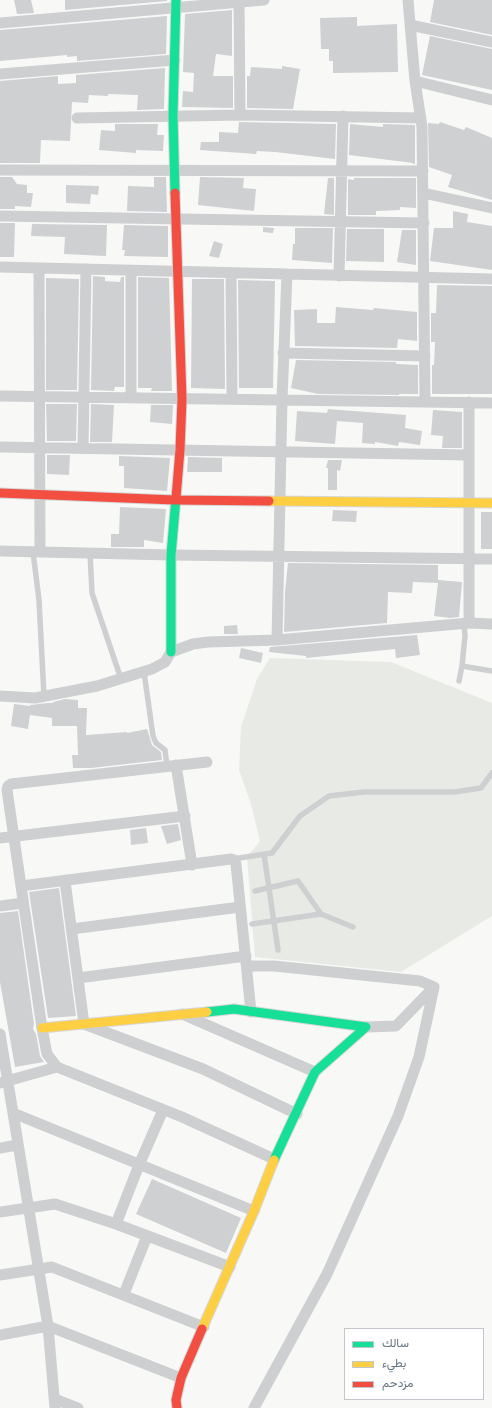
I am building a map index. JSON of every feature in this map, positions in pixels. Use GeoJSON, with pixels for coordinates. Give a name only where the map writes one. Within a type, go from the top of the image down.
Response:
{"type":"FeatureCollection","features":[{"type":"Feature","properties":{"kind":"street"},"geometry":{"type":"LineString","coordinates":[[0,23],[176,4],[264,0]]}},
{"type":"Feature","properties":{"kind":"street"},"geometry":{"type":"LineString","coordinates":[[408,0],[415,81],[421,118],[425,278],[425,402]]}},
{"type":"Feature","properties":{"kind":"street"},"geometry":{"type":"LineString","coordinates":[[239,1],[240,115]]}},
{"type":"Feature","properties":{"kind":"street"},"geometry":{"type":"LineString","coordinates":[[0,696],[35,698],[97,686],[152,669],[165,662],[171,652],[171,555],[180,450],[182,399],[173,115],[176,4]]}},
{"type":"Feature","properties":{"kind":"street"},"geometry":{"type":"LineString","coordinates":[[410,25],[492,42]]}},
{"type":"Feature","properties":{"kind":"street"},"geometry":{"type":"LineString","coordinates":[[0,74],[175,60]]}},
{"type":"Feature","properties":{"kind":"street"},"geometry":{"type":"LineString","coordinates":[[415,81],[492,100]]}},
{"type":"Feature","properties":{"kind":"street"},"geometry":{"type":"LineString","coordinates":[[76,118],[173,115],[240,115],[421,118]]}},
{"type":"Feature","properties":{"kind":"street"},"geometry":{"type":"LineString","coordinates":[[339,276],[342,116]]}},
{"type":"Feature","properties":{"kind":"street"},"geometry":{"type":"LineString","coordinates":[[0,170],[423,171]]}},
{"type":"Feature","properties":{"kind":"street"},"geometry":{"type":"LineString","coordinates":[[423,193],[492,208]]}},
{"type":"Feature","properties":{"kind":"street"},"geometry":{"type":"LineString","coordinates":[[0,216],[424,222]]}},
{"type":"Feature","properties":{"kind":"street"},"geometry":{"type":"LineString","coordinates":[[0,267],[492,279]]}},
{"type":"Feature","properties":{"kind":"street"},"geometry":{"type":"LineString","coordinates":[[37,552],[40,494],[39,268]]}},
{"type":"Feature","properties":{"kind":"street"},"geometry":{"type":"LineString","coordinates":[[83,448],[86,269]]}},
{"type":"Feature","properties":{"kind":"street"},"geometry":{"type":"LineString","coordinates":[[131,398],[132,271]]}},
{"type":"Feature","properties":{"kind":"street"},"geometry":{"type":"LineString","coordinates":[[231,273],[232,399]]}},
{"type":"Feature","properties":{"kind":"street"},"geometry":{"type":"LineString","coordinates":[[277,640],[283,353],[287,274]]}},
{"type":"Feature","properties":{"kind":"street"},"geometry":{"type":"LineString","coordinates":[[283,353],[425,356]]}},
{"type":"Feature","properties":{"kind":"street"},"geometry":{"type":"LineString","coordinates":[[0,396],[492,403]]}},
{"type":"Feature","properties":{"kind":"street"},"geometry":{"type":"LineString","coordinates":[[466,624],[469,559],[469,402]]}},
{"type":"Feature","properties":{"kind":"street"},"geometry":{"type":"LineString","coordinates":[[0,447],[469,456]]}},
{"type":"Feature","properties":{"kind":"street"},"geometry":{"type":"LineString","coordinates":[[0,493],[175,500],[492,503]]}},
{"type":"Feature","properties":{"kind":"street"},"geometry":{"type":"LineString","coordinates":[[0,551],[171,555],[492,559]]}},
{"type":"Feature","properties":{"kind":"street"},"geometry":{"type":"LineString","coordinates":[[171,652],[193,644],[208,642],[277,640],[466,624],[492,624]]}},
{"type":"Feature","properties":{"kind":"street"},"geometry":{"type":"LineString","coordinates":[[207,762],[11,784],[3,788],[14,836],[20,886],[42,1028],[47,1054],[57,1067],[163,1110],[274,1159]]}},
{"type":"Feature","properties":{"kind":"street"},"geometry":{"type":"LineString","coordinates":[[172,766],[185,816],[192,865]]}},
{"type":"Feature","properties":{"kind":"street"},"geometry":{"type":"LineString","coordinates":[[0,838],[185,816]]}},
{"type":"Feature","properties":{"kind":"street"},"geometry":{"type":"LineString","coordinates":[[20,886],[231,859],[234,860],[236,864],[247,961],[251,1012]]}},
{"type":"Feature","properties":{"kind":"street"},"geometry":{"type":"LineString","coordinates":[[65,881],[84,1024]]}},
{"type":"Feature","properties":{"kind":"street"},"geometry":{"type":"LineString","coordinates":[[0,906],[23,903]]}},
{"type":"Feature","properties":{"kind":"street"},"geometry":{"type":"LineString","coordinates":[[72,929],[240,907]]}},
{"type":"Feature","properties":{"kind":"street"},"geometry":{"type":"LineString","coordinates":[[78,978],[247,961],[274,966],[420,981],[434,987]]}},
{"type":"Feature","properties":{"kind":"street"},"geometry":{"type":"LineString","coordinates":[[42,1028],[234,1009],[366,1028],[396,1026],[434,987]]}},
{"type":"Feature","properties":{"kind":"street"},"geometry":{"type":"LineString","coordinates":[[254,1408],[327,1274],[398,1116],[419,1057],[434,987]]}},
{"type":"Feature","properties":{"kind":"street"},"geometry":{"type":"LineString","coordinates":[[181,1014],[315,1072]]}},
{"type":"Feature","properties":{"kind":"street"},"geometry":{"type":"LineString","coordinates":[[84,1024],[203,1069],[296,1114]]}},
{"type":"Feature","properties":{"kind":"street"},"geometry":{"type":"LineString","coordinates":[[177,1408],[176,1400],[181,1378],[254,1211],[274,1159],[315,1072],[366,1028]]}},
{"type":"Feature","properties":{"kind":"street"},"geometry":{"type":"LineString","coordinates":[[0,1034],[4,1082],[13,1113],[48,1326],[55,1403],[78,1408]]}},
{"type":"Feature","properties":{"kind":"street"},"geometry":{"type":"LineString","coordinates":[[4,1082],[57,1067]]}},
{"type":"Feature","properties":{"kind":"street"},"geometry":{"type":"LineString","coordinates":[[116,1224],[139,1165],[163,1110]]}},
{"type":"Feature","properties":{"kind":"street"},"geometry":{"type":"LineString","coordinates":[[13,1113],[254,1211]]}},
{"type":"Feature","properties":{"kind":"street"},"geometry":{"type":"LineString","coordinates":[[0,1148],[18,1145]]}},
{"type":"Feature","properties":{"kind":"street"},"geometry":{"type":"LineString","coordinates":[[0,1212],[55,1204],[116,1224],[230,1267]]}},
{"type":"Feature","properties":{"kind":"street"},"geometry":{"type":"LineString","coordinates":[[124,1294],[147,1236]]}},
{"type":"Feature","properties":{"kind":"street"},"geometry":{"type":"LineString","coordinates":[[0,1275],[52,1267],[204,1326]]}},
{"type":"Feature","properties":{"kind":"street"},"geometry":{"type":"LineString","coordinates":[[0,1335],[48,1326],[181,1378]]}},
{"type":"Feature","properties":{"kind":"lane"},"geometry":{"type":"LineString","coordinates":[[37,552],[44,696]]}},
{"type":"Feature","properties":{"kind":"lane"},"geometry":{"type":"LineString","coordinates":[[90,553],[92,593],[122,679]]}},
{"type":"Feature","properties":{"kind":"lane"},"geometry":{"type":"LineString","coordinates":[[459,681],[466,624]]}},
{"type":"Feature","properties":{"kind":"lane"},"geometry":{"type":"LineString","coordinates":[[462,666],[492,671]]}},
{"type":"Feature","properties":{"kind":"lane"},"geometry":{"type":"LineString","coordinates":[[144,672],[154,736],[156,742],[165,750],[172,766]]}},
{"type":"Feature","properties":{"kind":"lane"},"geometry":{"type":"LineString","coordinates":[[231,859],[272,853],[300,816],[329,796],[364,792],[454,792],[481,788],[492,773]]}},
{"type":"Feature","properties":{"kind":"lane"},"geometry":{"type":"LineString","coordinates":[[264,854],[278,950]]}},
{"type":"Feature","properties":{"kind":"lane"},"geometry":{"type":"LineString","coordinates":[[255,891],[298,882],[321,914],[353,928]]}},
{"type":"Feature","properties":{"kind":"lane"},"geometry":{"type":"LineString","coordinates":[[252,924],[321,914]]}},
{"type":"Feature","properties":{"kind":"shaded area"},"geometry":{"type":"Polygon","coordinates":[[[270,658],[391,662],[492,703],[492,916],[401,972],[255,957],[247,857],[260,841],[251,804],[239,770],[241,727],[257,679],[270,658]]]}},
{"type":"Feature","properties":{"kind":"building"},"geometry":{"type":"Polygon","coordinates":[[[14,0],[31,0],[34,13],[17,14],[14,0]]]}},
{"type":"Feature","properties":{"kind":"building"},"geometry":{"type":"Polygon","coordinates":[[[65,0],[167,0],[167,1],[65,10],[65,0]]]}},
{"type":"Feature","properties":{"kind":"building"},"geometry":{"type":"Polygon","coordinates":[[[434,0],[492,0],[492,35],[430,22],[434,0]]]}},
{"type":"Feature","properties":{"kind":"building"},"geometry":{"type":"Polygon","coordinates":[[[232,10],[232,56],[216,54],[213,76],[233,76],[233,108],[182,107],[183,91],[193,92],[194,73],[183,72],[185,14],[232,10]]]}},
{"type":"Feature","properties":{"kind":"building"},"geometry":{"type":"Polygon","coordinates":[[[167,16],[166,54],[77,61],[77,56],[67,57],[67,55],[0,61],[0,30],[167,16]]]}},
{"type":"Feature","properties":{"kind":"building"},"geometry":{"type":"Polygon","coordinates":[[[357,17],[357,26],[397,24],[398,72],[333,73],[333,61],[329,61],[329,49],[321,49],[320,18],[357,17]]]}},
{"type":"Feature","properties":{"kind":"building"},"geometry":{"type":"Polygon","coordinates":[[[430,36],[492,49],[492,90],[422,75],[430,36]]]}},
{"type":"Feature","properties":{"kind":"building"},"geometry":{"type":"Polygon","coordinates":[[[282,66],[300,69],[293,109],[247,108],[247,76],[250,76],[251,67],[282,69],[282,66]]]}},
{"type":"Feature","properties":{"kind":"building"},"geometry":{"type":"Polygon","coordinates":[[[165,68],[164,109],[137,110],[138,95],[89,95],[88,103],[72,102],[70,141],[41,140],[40,163],[0,163],[0,81],[58,76],[58,84],[76,83],[76,75],[165,68]]]}},
{"type":"Feature","properties":{"kind":"building"},"geometry":{"type":"Polygon","coordinates":[[[239,122],[336,124],[335,159],[275,152],[257,151],[256,154],[200,150],[201,142],[219,142],[219,132],[238,133],[239,122]]]}},
{"type":"Feature","properties":{"kind":"building"},"geometry":{"type":"Polygon","coordinates":[[[440,122],[464,130],[466,127],[492,138],[492,200],[448,187],[452,175],[429,167],[428,123],[439,124],[440,122]]]}},
{"type":"Feature","properties":{"kind":"building"},"geometry":{"type":"Polygon","coordinates":[[[115,124],[158,124],[157,135],[164,135],[163,151],[136,150],[136,153],[99,150],[101,130],[115,131],[115,124]]]}},
{"type":"Feature","properties":{"kind":"building"},"geometry":{"type":"Polygon","coordinates":[[[350,124],[383,127],[383,124],[415,125],[415,164],[349,155],[350,124]]]}},
{"type":"Feature","properties":{"kind":"building"},"geometry":{"type":"Polygon","coordinates":[[[0,177],[12,177],[17,184],[27,185],[27,193],[33,193],[31,207],[15,206],[15,209],[0,209],[0,177]]]}},
{"type":"Feature","properties":{"kind":"building"},"geometry":{"type":"Polygon","coordinates":[[[154,177],[166,177],[167,212],[127,211],[128,186],[154,187],[154,177]]]}},
{"type":"Feature","properties":{"kind":"building"},"geometry":{"type":"Polygon","coordinates":[[[200,177],[244,178],[243,188],[256,189],[254,211],[198,205],[200,177]]]}},
{"type":"Feature","properties":{"kind":"building"},"geometry":{"type":"Polygon","coordinates":[[[328,178],[334,178],[334,215],[324,214],[328,178]]]}},
{"type":"Feature","properties":{"kind":"building"},"geometry":{"type":"Polygon","coordinates":[[[354,178],[416,178],[416,208],[400,207],[400,210],[376,211],[376,215],[348,215],[348,179],[354,180],[354,178]]]}},
{"type":"Feature","properties":{"kind":"building"},"geometry":{"type":"Polygon","coordinates":[[[66,185],[99,186],[98,195],[91,194],[90,204],[66,203],[66,185]]]}},
{"type":"Feature","properties":{"kind":"building"},"geometry":{"type":"Polygon","coordinates":[[[453,211],[468,214],[467,222],[492,226],[492,270],[430,261],[434,228],[453,228],[453,211]]]}},
{"type":"Feature","properties":{"kind":"building"},"geometry":{"type":"Polygon","coordinates":[[[0,223],[15,223],[14,257],[0,257],[0,223]]]}},
{"type":"Feature","properties":{"kind":"building"},"geometry":{"type":"Polygon","coordinates":[[[32,224],[107,225],[106,256],[64,254],[65,237],[31,236],[32,224]]]}},
{"type":"Feature","properties":{"kind":"building"},"geometry":{"type":"Polygon","coordinates":[[[124,225],[168,226],[168,257],[124,256],[125,250],[122,250],[124,225]]]}},
{"type":"Feature","properties":{"kind":"building"},"geometry":{"type":"Polygon","coordinates":[[[263,227],[274,228],[273,233],[263,232],[263,227]]]}},
{"type":"Feature","properties":{"kind":"building"},"geometry":{"type":"Polygon","coordinates":[[[295,228],[333,228],[332,263],[292,260],[293,244],[295,244],[295,228]]]}},
{"type":"Feature","properties":{"kind":"building"},"geometry":{"type":"Polygon","coordinates":[[[347,229],[384,229],[384,262],[346,261],[347,229]]]}},
{"type":"Feature","properties":{"kind":"building"},"geometry":{"type":"Polygon","coordinates":[[[402,230],[416,230],[416,265],[397,262],[402,230]]]}},
{"type":"Feature","properties":{"kind":"building"},"geometry":{"type":"Polygon","coordinates":[[[214,241],[223,244],[219,258],[209,256],[214,241]]]}},
{"type":"Feature","properties":{"kind":"building"},"geometry":{"type":"Polygon","coordinates":[[[93,276],[105,277],[105,281],[120,282],[121,277],[124,277],[124,387],[115,387],[114,391],[91,390],[93,276]]]}},
{"type":"Feature","properties":{"kind":"building"},"geometry":{"type":"Polygon","coordinates":[[[138,277],[169,278],[172,391],[151,391],[152,388],[138,388],[138,277]]]}},
{"type":"Feature","properties":{"kind":"building"},"geometry":{"type":"Polygon","coordinates":[[[46,278],[79,279],[77,390],[46,390],[46,278]]]}},
{"type":"Feature","properties":{"kind":"building"},"geometry":{"type":"Polygon","coordinates":[[[192,279],[224,279],[225,389],[191,388],[192,279]]]}},
{"type":"Feature","properties":{"kind":"building"},"geometry":{"type":"Polygon","coordinates":[[[238,280],[275,281],[273,388],[239,388],[238,280]]]}},
{"type":"Feature","properties":{"kind":"building"},"geometry":{"type":"Polygon","coordinates":[[[437,285],[492,286],[492,394],[432,394],[432,365],[434,365],[435,342],[431,342],[431,313],[436,313],[437,285]]]}},
{"type":"Feature","properties":{"kind":"building"},"geometry":{"type":"Polygon","coordinates":[[[336,307],[373,310],[374,308],[417,312],[417,341],[398,339],[397,348],[295,346],[294,310],[317,309],[317,323],[335,323],[336,307]]]}},
{"type":"Feature","properties":{"kind":"building"},"geometry":{"type":"Polygon","coordinates":[[[296,360],[396,362],[396,364],[418,365],[418,394],[318,394],[291,388],[296,360]]]}},
{"type":"Feature","properties":{"kind":"building"},"geometry":{"type":"Polygon","coordinates":[[[46,404],[77,404],[76,441],[47,441],[46,404]]]}},
{"type":"Feature","properties":{"kind":"building"},"geometry":{"type":"Polygon","coordinates":[[[91,404],[114,405],[112,442],[90,442],[91,404]]]}},
{"type":"Feature","properties":{"kind":"building"},"geometry":{"type":"Polygon","coordinates":[[[151,405],[173,405],[172,424],[150,422],[151,405]]]}},
{"type":"Feature","properties":{"kind":"building"},"geometry":{"type":"Polygon","coordinates":[[[328,409],[406,415],[405,428],[422,431],[420,445],[399,442],[398,446],[375,442],[375,444],[362,443],[363,423],[337,421],[335,444],[295,441],[297,411],[327,413],[328,409]]]}},
{"type":"Feature","properties":{"kind":"building"},"geometry":{"type":"Polygon","coordinates":[[[433,410],[462,412],[462,448],[442,448],[443,436],[431,435],[433,410]]]}},
{"type":"Feature","properties":{"kind":"building"},"geometry":{"type":"Polygon","coordinates":[[[47,455],[70,455],[69,475],[47,474],[47,455]]]}},
{"type":"Feature","properties":{"kind":"building"},"geometry":{"type":"Polygon","coordinates":[[[119,456],[170,458],[167,491],[124,488],[124,466],[119,466],[119,456]]]}},
{"type":"Feature","properties":{"kind":"building"},"geometry":{"type":"Polygon","coordinates":[[[188,457],[222,458],[222,472],[187,472],[188,457]]]}},
{"type":"Feature","properties":{"kind":"building"},"geometry":{"type":"Polygon","coordinates":[[[328,460],[342,460],[340,471],[337,470],[337,490],[328,490],[328,468],[326,468],[328,460]]]}},
{"type":"Feature","properties":{"kind":"building"},"geometry":{"type":"Polygon","coordinates":[[[120,507],[166,509],[163,543],[144,540],[144,547],[111,547],[111,534],[119,534],[120,507]]]}},
{"type":"Feature","properties":{"kind":"building"},"geometry":{"type":"Polygon","coordinates":[[[333,510],[357,511],[356,522],[332,521],[333,510]]]}},
{"type":"Feature","properties":{"kind":"building"},"geometry":{"type":"Polygon","coordinates":[[[481,512],[492,512],[492,549],[481,549],[481,512]]]}},
{"type":"Feature","properties":{"kind":"building"},"geometry":{"type":"Polygon","coordinates":[[[288,563],[438,565],[438,580],[462,582],[459,617],[450,618],[434,616],[438,583],[413,582],[412,593],[388,592],[387,623],[284,632],[285,592],[288,563]]]}},
{"type":"Feature","properties":{"kind":"building"},"geometry":{"type":"Polygon","coordinates":[[[237,625],[238,634],[224,634],[224,626],[237,625]]]}},
{"type":"Feature","properties":{"kind":"building"},"geometry":{"type":"Polygon","coordinates":[[[417,635],[420,655],[396,658],[395,649],[306,658],[306,656],[269,652],[270,647],[417,635]]]}},
{"type":"Feature","properties":{"kind":"building"},"geometry":{"type":"Polygon","coordinates":[[[241,648],[263,653],[261,663],[239,658],[241,648]]]}},
{"type":"Feature","properties":{"kind":"building"},"geometry":{"type":"Polygon","coordinates":[[[65,699],[78,700],[78,708],[87,708],[86,735],[127,733],[147,729],[152,745],[161,752],[162,760],[91,768],[73,768],[72,755],[78,755],[77,726],[52,726],[52,718],[30,715],[28,729],[11,726],[14,704],[30,706],[53,703],[65,699]]]}},
{"type":"Feature","properties":{"kind":"building"},"geometry":{"type":"Polygon","coordinates":[[[178,824],[181,840],[167,844],[161,826],[178,824]]]}},
{"type":"Feature","properties":{"kind":"building"},"geometry":{"type":"Polygon","coordinates":[[[146,828],[148,843],[131,845],[130,830],[146,828]]]}},
{"type":"Feature","properties":{"kind":"building"},"geometry":{"type":"Polygon","coordinates":[[[59,888],[76,1016],[48,1018],[29,892],[59,888]]]}},
{"type":"Feature","properties":{"kind":"building"},"geometry":{"type":"Polygon","coordinates":[[[18,911],[34,1024],[33,1029],[36,1034],[40,1056],[44,1062],[15,1067],[0,982],[0,913],[18,911]]]}},
{"type":"Feature","properties":{"kind":"building"},"geometry":{"type":"Polygon","coordinates":[[[152,1179],[241,1218],[226,1253],[136,1214],[152,1179]]]}},
{"type":"Feature","properties":{"kind":"traffic: fast"},"geometry":{"type":"LineString","coordinates":[[175,193],[173,115],[176,0]]}},
{"type":"Feature","properties":{"kind":"traffic: fast"},"geometry":{"type":"LineString","coordinates":[[171,652],[171,555],[176,498]]}},
{"type":"Feature","properties":{"kind":"traffic: fast"},"geometry":{"type":"LineString","coordinates":[[207,1012],[234,1009],[366,1027],[315,1072],[274,1160]]}},
{"type":"Feature","properties":{"kind":"traffic: slow"},"geometry":{"type":"LineString","coordinates":[[269,501],[492,503]]}},
{"type":"Feature","properties":{"kind":"traffic: slow"},"geometry":{"type":"LineString","coordinates":[[42,1028],[207,1012]]}},
{"type":"Feature","properties":{"kind":"traffic: slow"},"geometry":{"type":"LineString","coordinates":[[202,1329],[254,1211],[274,1160]]}},
{"type":"Feature","properties":{"kind":"traffic: jam"},"geometry":{"type":"LineString","coordinates":[[175,193],[182,399],[176,498]]}},
{"type":"Feature","properties":{"kind":"traffic: jam"},"geometry":{"type":"LineString","coordinates":[[0,493],[175,500],[269,501]]}},
{"type":"Feature","properties":{"kind":"traffic: jam"},"geometry":{"type":"LineString","coordinates":[[177,1408],[176,1400],[181,1378],[202,1329]]}}]}
